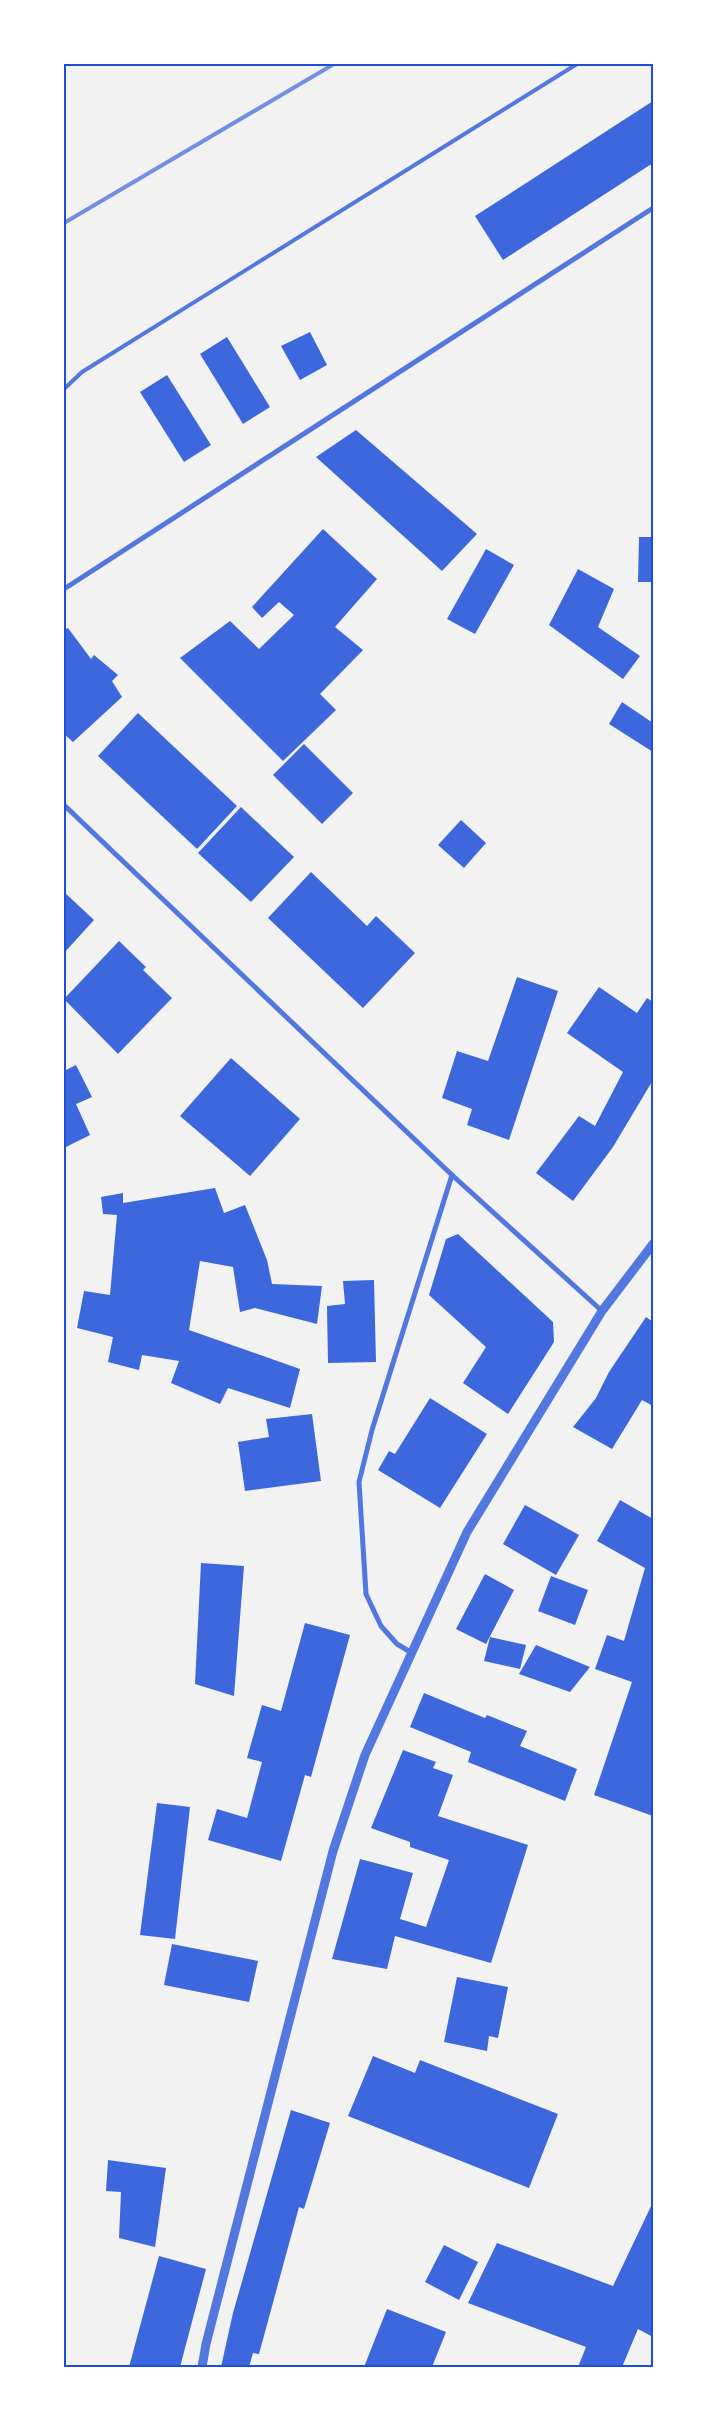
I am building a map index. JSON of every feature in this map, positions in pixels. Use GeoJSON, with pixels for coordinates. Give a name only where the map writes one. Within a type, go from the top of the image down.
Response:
{"type":"FeatureCollection","features":[{"type":"Feature","properties":{"kind":"street"},"geometry":{"type":"LineString","coordinates":[[64,589],[653,208]]}},
{"type":"Feature","properties":{"kind":"street"},"geometry":{"type":"LineString","coordinates":[[64,805],[452,1175],[602,1311]]}},
{"type":"Feature","properties":{"kind":"street"},"geometry":{"type":"LineString","coordinates":[[412,1653],[396,1644],[381,1626],[366,1594],[359,1482],[372,1430],[452,1175]]}},
{"type":"Feature","properties":{"kind":"street"},"geometry":{"type":"LineString","coordinates":[[202,2367],[206,2344],[333,1851],[365,1755],[467,1532],[602,1311],[653,1244]]}},
{"type":"Feature","properties":{"kind":"lane"},"geometry":{"type":"LineString","coordinates":[[64,389],[82,372],[577,64]]}},
{"type":"Feature","properties":{"kind":"building"},"geometry":{"type":"Polygon","coordinates":[[[653,101],[653,163],[503,260],[475,216],[653,101]]]}},
{"type":"Feature","properties":{"kind":"building"},"geometry":{"type":"Polygon","coordinates":[[[310,332],[327,365],[300,380],[281,346],[310,332]]]}},
{"type":"Feature","properties":{"kind":"building"},"geometry":{"type":"Polygon","coordinates":[[[227,337],[270,407],[243,424],[200,354],[227,337]]]}},
{"type":"Feature","properties":{"kind":"building"},"geometry":{"type":"Polygon","coordinates":[[[167,375],[211,445],[184,462],[140,392],[167,375]]]}},
{"type":"Feature","properties":{"kind":"building"},"geometry":{"type":"Polygon","coordinates":[[[356,430],[477,534],[442,571],[316,457],[356,430]]]}},
{"type":"Feature","properties":{"kind":"building"},"geometry":{"type":"Polygon","coordinates":[[[323,529],[377,579],[335,627],[363,650],[320,694],[336,710],[283,761],[180,658],[230,621],[259,649],[294,615],[279,602],[262,618],[252,607],[323,529]]]}},
{"type":"Feature","properties":{"kind":"building"},"geometry":{"type":"Polygon","coordinates":[[[639,537],[653,537],[653,582],[638,582],[639,537]]]}},
{"type":"Feature","properties":{"kind":"building"},"geometry":{"type":"Polygon","coordinates":[[[486,549],[514,565],[475,634],[447,619],[486,549]]]}},
{"type":"Feature","properties":{"kind":"building"},"geometry":{"type":"Polygon","coordinates":[[[578,569],[614,589],[598,627],[640,656],[623,679],[549,625],[578,569]]]}},
{"type":"Feature","properties":{"kind":"building"},"geometry":{"type":"Polygon","coordinates":[[[68,628],[91,659],[94,655],[118,675],[112,681],[122,697],[73,742],[64,734],[64,630],[68,628]]]}},
{"type":"Feature","properties":{"kind":"building"},"geometry":{"type":"Polygon","coordinates":[[[622,702],[653,723],[653,752],[609,724],[622,702]]]}},
{"type":"Feature","properties":{"kind":"building"},"geometry":{"type":"Polygon","coordinates":[[[138,713],[237,806],[197,849],[98,756],[138,713]]]}},
{"type":"Feature","properties":{"kind":"building"},"geometry":{"type":"Polygon","coordinates":[[[304,744],[353,793],[322,824],[273,775],[304,744]]]}},
{"type":"Feature","properties":{"kind":"building"},"geometry":{"type":"Polygon","coordinates":[[[241,807],[294,857],[251,902],[198,853],[241,807]]]}},
{"type":"Feature","properties":{"kind":"building"},"geometry":{"type":"Polygon","coordinates":[[[461,820],[486,843],[464,868],[438,845],[461,820]]]}},
{"type":"Feature","properties":{"kind":"building"},"geometry":{"type":"Polygon","coordinates":[[[311,872],[367,926],[376,916],[415,953],[363,1008],[268,918],[311,872]]]}},
{"type":"Feature","properties":{"kind":"building"},"geometry":{"type":"Polygon","coordinates":[[[64,892],[94,920],[64,953],[64,892]]]}},
{"type":"Feature","properties":{"kind":"building"},"geometry":{"type":"Polygon","coordinates":[[[119,941],[146,967],[143,970],[172,998],[118,1054],[64,999],[119,941]]]}},
{"type":"Feature","properties":{"kind":"building"},"geometry":{"type":"Polygon","coordinates":[[[517,977],[558,991],[509,1140],[467,1125],[472,1109],[442,1098],[457,1051],[488,1061],[517,977]]]}},
{"type":"Feature","properties":{"kind":"building"},"geometry":{"type":"Polygon","coordinates":[[[599,987],[637,1013],[647,998],[653,1002],[653,1080],[613,1147],[573,1201],[536,1173],[579,1116],[595,1126],[623,1072],[567,1033],[599,987]]]}},
{"type":"Feature","properties":{"kind":"building"},"geometry":{"type":"Polygon","coordinates":[[[231,1058],[300,1119],[250,1176],[180,1116],[231,1058]]]}},
{"type":"Feature","properties":{"kind":"building"},"geometry":{"type":"Polygon","coordinates":[[[76,1065],[92,1097],[76,1104],[90,1135],[64,1148],[64,1071],[76,1065]]]}},
{"type":"Feature","properties":{"kind":"building"},"geometry":{"type":"Polygon","coordinates":[[[215,1188],[224,1213],[245,1205],[267,1260],[272,1284],[322,1286],[317,1324],[255,1308],[240,1312],[233,1267],[200,1261],[189,1330],[300,1369],[290,1408],[228,1388],[220,1404],[171,1383],[179,1361],[142,1355],[139,1370],[108,1362],[113,1337],[77,1328],[84,1291],[110,1295],[117,1215],[103,1214],[101,1197],[123,1193],[123,1203],[215,1188]]]}},
{"type":"Feature","properties":{"kind":"building"},"geometry":{"type":"Polygon","coordinates":[[[458,1234],[553,1322],[554,1342],[508,1414],[463,1383],[486,1347],[429,1295],[446,1239],[458,1234]]]}},
{"type":"Feature","properties":{"kind":"building"},"geometry":{"type":"Polygon","coordinates":[[[374,1280],[376,1362],[328,1363],[327,1306],[345,1304],[343,1281],[374,1280]]]}},
{"type":"Feature","properties":{"kind":"building"},"geometry":{"type":"Polygon","coordinates":[[[646,1317],[653,1322],[653,1369],[651,1372],[653,1374],[653,1406],[642,1400],[612,1449],[573,1427],[596,1398],[609,1372],[646,1317]]]}},
{"type":"Feature","properties":{"kind":"building"},"geometry":{"type":"Polygon","coordinates":[[[430,1398],[487,1434],[440,1508],[378,1470],[389,1451],[395,1454],[430,1398]]]}},
{"type":"Feature","properties":{"kind":"building"},"geometry":{"type":"Polygon","coordinates":[[[312,1414],[321,1481],[245,1491],[238,1442],[269,1437],[266,1419],[312,1414]]]}},
{"type":"Feature","properties":{"kind":"building"},"geometry":{"type":"Polygon","coordinates":[[[620,1500],[653,1519],[653,1816],[594,1795],[632,1682],[595,1669],[607,1635],[624,1641],[645,1568],[597,1541],[620,1500]]]}},
{"type":"Feature","properties":{"kind":"building"},"geometry":{"type":"Polygon","coordinates":[[[525,1505],[579,1535],[556,1575],[503,1544],[525,1505]]]}},
{"type":"Feature","properties":{"kind":"building"},"geometry":{"type":"Polygon","coordinates":[[[201,1563],[244,1566],[234,1696],[195,1684],[201,1563]]]}},
{"type":"Feature","properties":{"kind":"building"},"geometry":{"type":"Polygon","coordinates":[[[485,1574],[514,1590],[486,1644],[456,1629],[485,1574]]]}},
{"type":"Feature","properties":{"kind":"building"},"geometry":{"type":"Polygon","coordinates":[[[551,1576],[588,1590],[575,1625],[538,1611],[551,1576]]]}},
{"type":"Feature","properties":{"kind":"building"},"geometry":{"type":"Polygon","coordinates":[[[305,1623],[350,1635],[311,1777],[305,1775],[281,1861],[208,1840],[217,1809],[247,1818],[262,1762],[247,1758],[262,1705],[281,1711],[305,1623]]]}},
{"type":"Feature","properties":{"kind":"building"},"geometry":{"type":"Polygon","coordinates":[[[490,1637],[526,1645],[520,1669],[484,1661],[490,1637]]]}},
{"type":"Feature","properties":{"kind":"building"},"geometry":{"type":"Polygon","coordinates":[[[536,1645],[590,1667],[570,1692],[519,1674],[536,1645]]]}},
{"type":"Feature","properties":{"kind":"building"},"geometry":{"type":"Polygon","coordinates":[[[424,1693],[485,1718],[487,1715],[527,1731],[520,1746],[577,1769],[565,1801],[468,1762],[471,1752],[410,1727],[424,1693]]]}},
{"type":"Feature","properties":{"kind":"building"},"geometry":{"type":"Polygon","coordinates":[[[403,1750],[436,1762],[433,1768],[453,1775],[438,1816],[528,1845],[491,1963],[395,1936],[387,1969],[332,1959],[360,1859],[413,1873],[400,1919],[426,1927],[449,1860],[410,1847],[410,1842],[371,1828],[403,1750]]]}},
{"type":"Feature","properties":{"kind":"building"},"geometry":{"type":"Polygon","coordinates":[[[157,1803],[190,1807],[175,1939],[140,1935],[157,1803]]]}},
{"type":"Feature","properties":{"kind":"building"},"geometry":{"type":"Polygon","coordinates":[[[172,1944],[258,1961],[249,2002],[164,1985],[172,1944]]]}},
{"type":"Feature","properties":{"kind":"building"},"geometry":{"type":"Polygon","coordinates":[[[457,1977],[508,1987],[498,2038],[489,2036],[487,2051],[444,2042],[457,1977]]]}},
{"type":"Feature","properties":{"kind":"building"},"geometry":{"type":"Polygon","coordinates":[[[373,2056],[415,2073],[420,2060],[558,2114],[529,2188],[348,2116],[373,2056]]]}},
{"type":"Feature","properties":{"kind":"building"},"geometry":{"type":"Polygon","coordinates":[[[291,2110],[330,2123],[304,2209],[299,2207],[259,2354],[253,2353],[249,2367],[221,2367],[233,2313],[291,2110]]]}},
{"type":"Feature","properties":{"kind":"building"},"geometry":{"type":"Polygon","coordinates":[[[108,2160],[166,2168],[155,2247],[119,2238],[121,2192],[106,2191],[108,2160]]]}},
{"type":"Feature","properties":{"kind":"building"},"geometry":{"type":"Polygon","coordinates":[[[653,2202],[653,2337],[638,2329],[622,2367],[578,2367],[586,2347],[468,2303],[497,2243],[613,2286],[653,2202]]]}},
{"type":"Feature","properties":{"kind":"building"},"geometry":{"type":"Polygon","coordinates":[[[444,2245],[478,2262],[459,2300],[425,2282],[444,2245]]]}},
{"type":"Feature","properties":{"kind":"building"},"geometry":{"type":"Polygon","coordinates":[[[159,2256],[206,2269],[180,2367],[129,2367],[159,2256]]]}},
{"type":"Feature","properties":{"kind":"building"},"geometry":{"type":"Polygon","coordinates":[[[387,2309],[446,2332],[432,2367],[364,2367],[387,2309]]]}},
{"type":"Feature","properties":{"kind":"railway"},"geometry":{"type":"LineString","coordinates":[[64,223],[334,64]]}}]}
